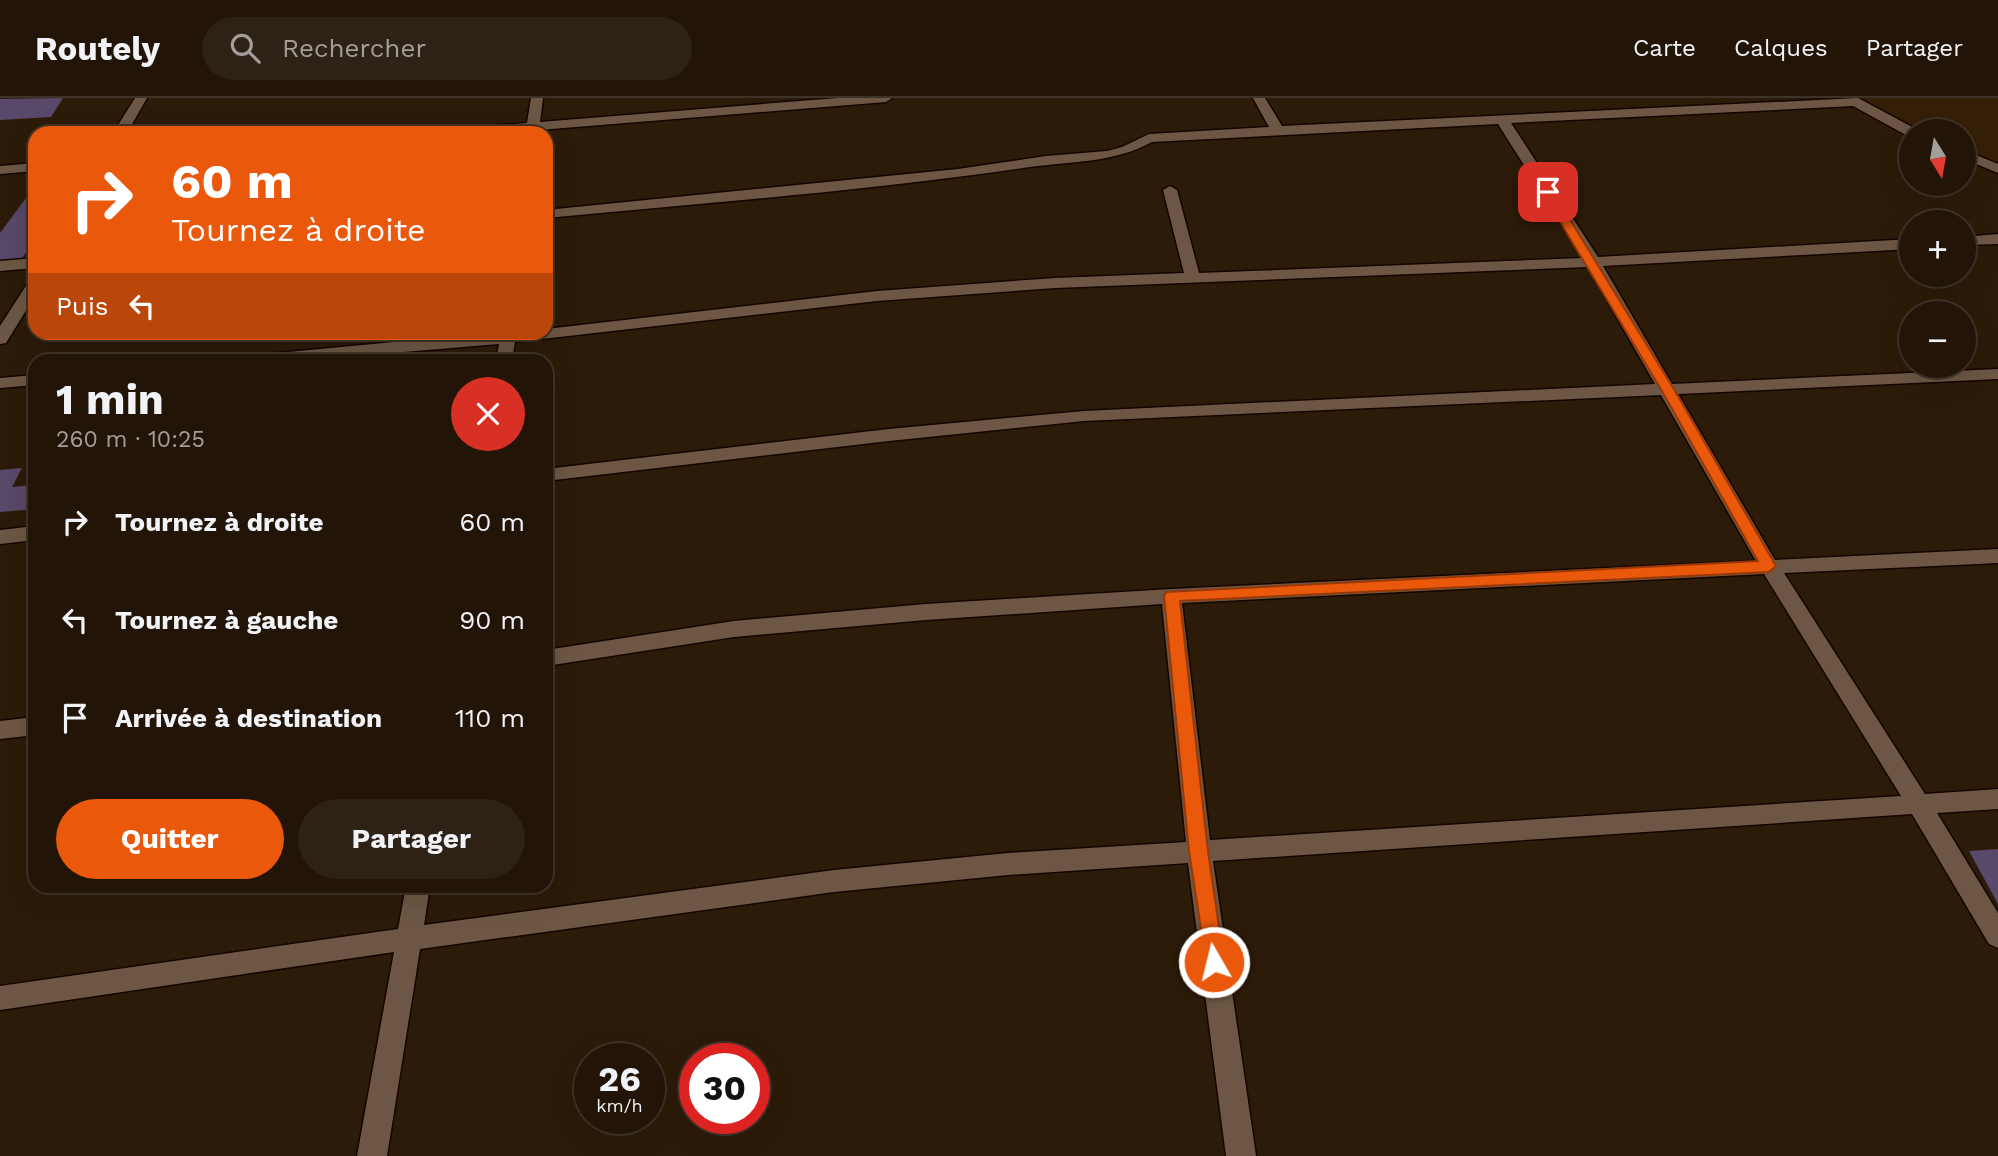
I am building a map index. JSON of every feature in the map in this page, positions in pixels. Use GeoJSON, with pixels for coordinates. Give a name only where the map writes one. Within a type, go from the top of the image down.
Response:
{"type":"FeatureCollection","features":[{"type":"Feature","properties":{"kind":"street"},"geometry":{"type":"LineString","coordinates":[[124,126],[141,98]]}},
{"type":"Feature","properties":{"kind":"street"},"geometry":{"type":"LineString","coordinates":[[534,126],[537,98]]}},
{"type":"Feature","properties":{"kind":"street"},"geometry":{"type":"LineString","coordinates":[[553,128],[886,98]]}},
{"type":"Feature","properties":{"kind":"street"},"geometry":{"type":"LineString","coordinates":[[1259,98],[1278,131]]}},
{"type":"Feature","properties":{"kind":"street"},"geometry":{"type":"LineString","coordinates":[[553,213],[958,173],[1046,160],[1107,155],[1127,150],[1149,138],[1503,121],[1851,100],[1899,126]]}},
{"type":"Feature","properties":{"kind":"street"},"geometry":{"type":"LineString","coordinates":[[1503,121],[1593,262],[1769,566],[1919,803],[1998,936]]}},
{"type":"Feature","properties":{"kind":"street"},"geometry":{"type":"LineString","coordinates":[[1976,159],[1998,169]]}},
{"type":"Feature","properties":{"kind":"street"},"geometry":{"type":"LineString","coordinates":[[0,170],[28,168]]}},
{"type":"Feature","properties":{"kind":"street"},"geometry":{"type":"LineString","coordinates":[[1170,190],[1193,278]]}},
{"type":"Feature","properties":{"kind":"street"},"geometry":{"type":"LineString","coordinates":[[1976,240],[1998,239]]}},
{"type":"Feature","properties":{"kind":"street"},"geometry":{"type":"LineString","coordinates":[[553,330],[877,296],[1055,283],[1593,262],[1899,245]]}},
{"type":"Feature","properties":{"kind":"street"},"geometry":{"type":"LineString","coordinates":[[0,266],[28,264]]}},
{"type":"Feature","properties":{"kind":"street"},"geometry":{"type":"LineString","coordinates":[[0,339],[28,295]]}},
{"type":"Feature","properties":{"kind":"street"},"geometry":{"type":"LineString","coordinates":[[317,354],[458,340]]}},
{"type":"Feature","properties":{"kind":"street"},"geometry":{"type":"LineString","coordinates":[[553,474],[889,435],[1084,416],[1998,374]]}},
{"type":"Feature","properties":{"kind":"street"},"geometry":{"type":"LineString","coordinates":[[0,383],[28,381]]}},
{"type":"Feature","properties":{"kind":"street"},"geometry":{"type":"LineString","coordinates":[[0,537],[28,534]]}},
{"type":"Feature","properties":{"kind":"street"},"geometry":{"type":"LineString","coordinates":[[553,657],[734,629],[926,612],[1171,596],[1998,556]]}},
{"type":"Feature","properties":{"kind":"street"},"geometry":{"type":"LineString","coordinates":[[1171,596],[1199,851],[1241,1156]]}},
{"type":"Feature","properties":{"kind":"street"},"geometry":{"type":"LineString","coordinates":[[0,730],[28,727]]}},
{"type":"Feature","properties":{"kind":"street"},"geometry":{"type":"LineString","coordinates":[[0,998],[620,908],[834,881],[1008,864],[1998,799]]}},
{"type":"Feature","properties":{"kind":"street"},"geometry":{"type":"LineString","coordinates":[[372,1156],[417,893]]}},
{"type":"Feature","properties":{"kind":"shaded area"},"geometry":{"type":"Polygon","coordinates":[[[1849,98],[1998,98],[1998,169],[1976,159],[1976,119],[1899,119],[1899,125],[1849,98]]]}},
{"type":"Feature","properties":{"kind":"building"},"geometry":{"type":"Polygon","coordinates":[[[63,98],[51,117],[0,120],[0,99],[63,98]]]}},
{"type":"Feature","properties":{"kind":"building"},"geometry":{"type":"Polygon","coordinates":[[[28,195],[28,250],[21,260],[0,261],[0,233],[28,195]]]}},
{"type":"Feature","properties":{"kind":"building"},"geometry":{"type":"Polygon","coordinates":[[[22,468],[12,487],[28,485],[28,510],[0,512],[0,470],[22,468]]]}},
{"type":"Feature","properties":{"kind":"building"},"geometry":{"type":"Polygon","coordinates":[[[1998,849],[1998,904],[1969,851],[1998,849]]]}},
{"type":"Feature","properties":{"kind":"route"},"geometry":{"type":"LineString","coordinates":[[1214,962],[1171,596],[1769,566],[1593,262],[1548,192]]}}]}
